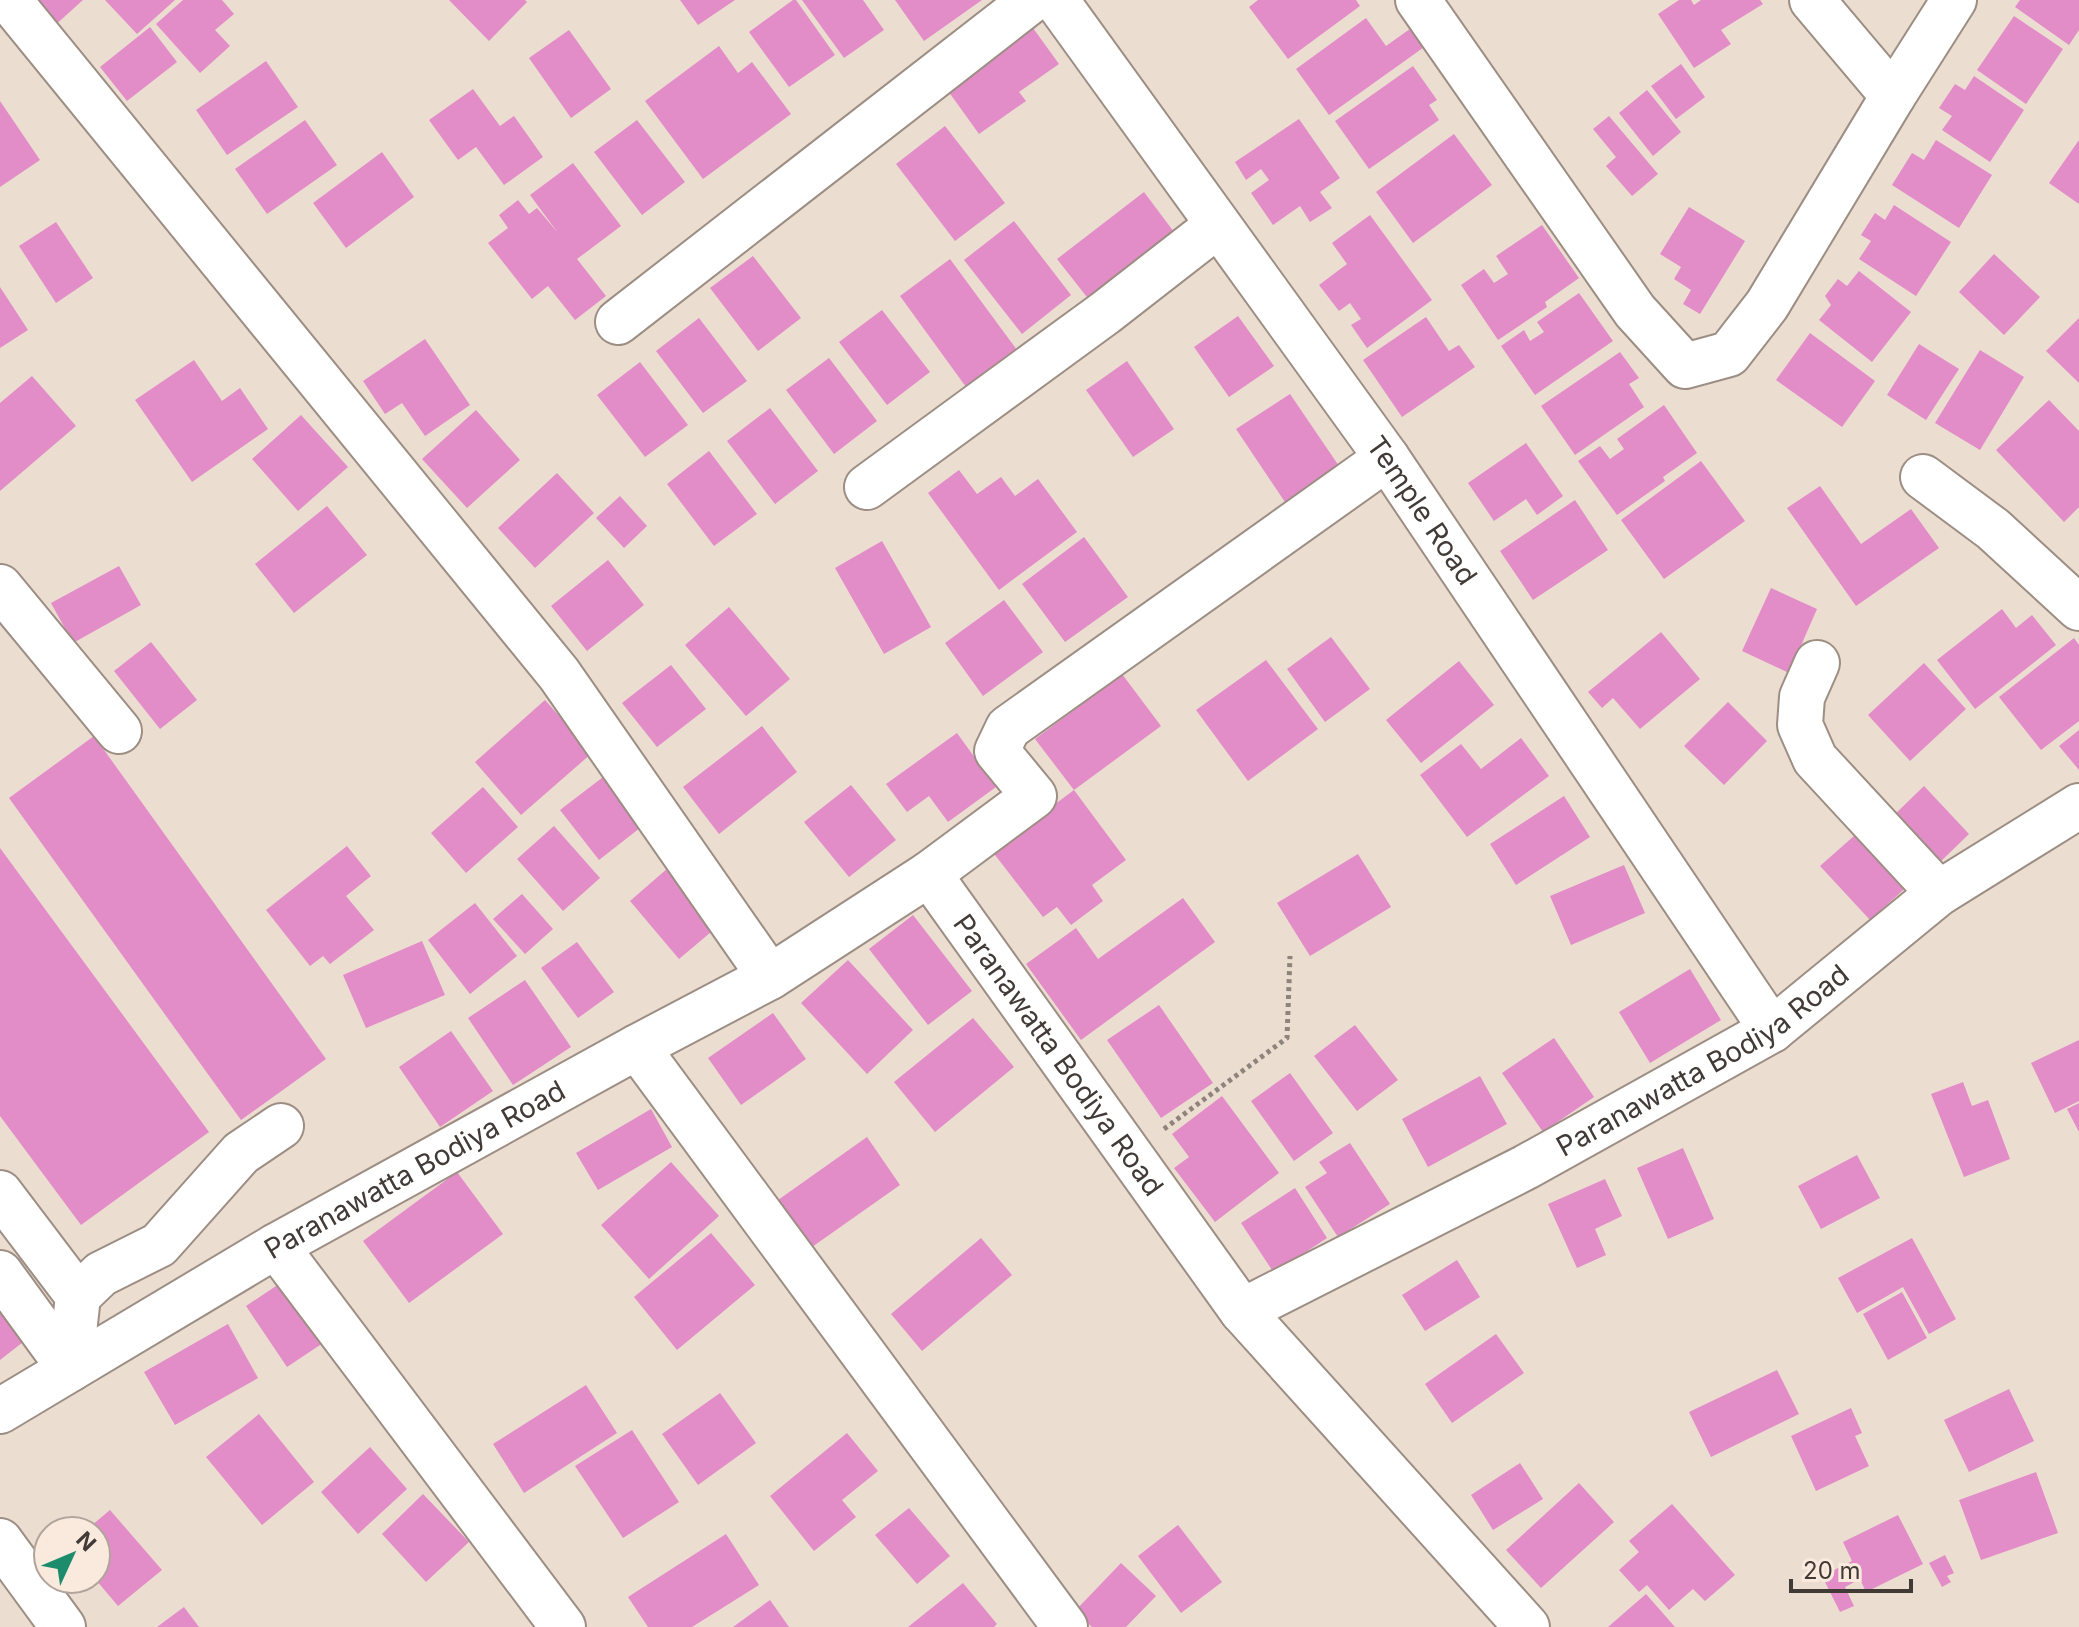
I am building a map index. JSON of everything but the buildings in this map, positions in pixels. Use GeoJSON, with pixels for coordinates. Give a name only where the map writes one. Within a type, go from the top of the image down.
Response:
{"type":"FeatureCollection","features":[{"type":"Feature","properties":{"kind":"street"},"geometry":{"type":"LineString","coordinates":[[9,0],[559,674],[770,977]]}},
{"type":"Feature","properties":{"kind":"street"},"geometry":{"type":"LineString","coordinates":[[618,322],[1032,0]]}},
{"type":"Feature","properties":{"kind":"street","name":"Temple Road"},"geometry":{"type":"LineString","coordinates":[[1056,0],[1387,458],[1772,1030]]}},
{"type":"Feature","properties":{"kind":"street"},"geometry":{"type":"LineString","coordinates":[[1418,0],[1635,311],[1685,366],[1729,354],[1767,305],[1954,0]]}},
{"type":"Feature","properties":{"kind":"street"},"geometry":{"type":"LineString","coordinates":[[1812,0],[1893,96]]}},
{"type":"Feature","properties":{"kind":"street"},"geometry":{"type":"LineString","coordinates":[[867,487],[1105,313],[1218,225]]}},
{"type":"Feature","properties":{"kind":"street"},"geometry":{"type":"LineString","coordinates":[[929,874],[1034,796],[997,751],[1008,728],[1387,458]]}},
{"type":"Feature","properties":{"kind":"street"},"geometry":{"type":"LineString","coordinates":[[1923,477],[1993,529],[2079,608]]}},
{"type":"Feature","properties":{"kind":"street"},"geometry":{"type":"LineString","coordinates":[[0,587],[119,731]]}},
{"type":"Feature","properties":{"kind":"street"},"geometry":{"type":"LineString","coordinates":[[1817,663],[1802,697],[1800,725],[1815,759],[1939,893]]}},
{"type":"Feature","properties":{"kind":"street","name":"Paranawatta Bodiya Road"},"geometry":{"type":"LineString","coordinates":[[0,1411],[276,1246],[770,977],[929,874],[1242,1311],[1526,1167],[1772,1030],[1939,893],[2079,806]]}},
{"type":"Feature","properties":{"kind":"street"},"geometry":{"type":"LineString","coordinates":[[637,1047],[1065,1627]]}},
{"type":"Feature","properties":{"kind":"street"},"geometry":{"type":"LineString","coordinates":[[70,1369],[78,1296],[101,1274],[159,1245],[241,1153],[281,1126]]}},
{"type":"Feature","properties":{"kind":"street"},"geometry":{"type":"LineString","coordinates":[[0,1193],[78,1296]]}},
{"type":"Feature","properties":{"kind":"street"},"geometry":{"type":"LineString","coordinates":[[276,1246],[563,1627]]}},
{"type":"Feature","properties":{"kind":"street"},"geometry":{"type":"LineString","coordinates":[[0,1273],[70,1369]]}},
{"type":"Feature","properties":{"kind":"street"},"geometry":{"type":"LineString","coordinates":[[1242,1311],[1527,1627]]}},
{"type":"Feature","properties":{"kind":"street"},"geometry":{"type":"LineString","coordinates":[[0,1541],[63,1627]]}},
{"type":"Feature","properties":{"kind":"path"},"geometry":{"type":"LineString","coordinates":[[1130,1155],[1287,1038],[1290,956]]}}]}
